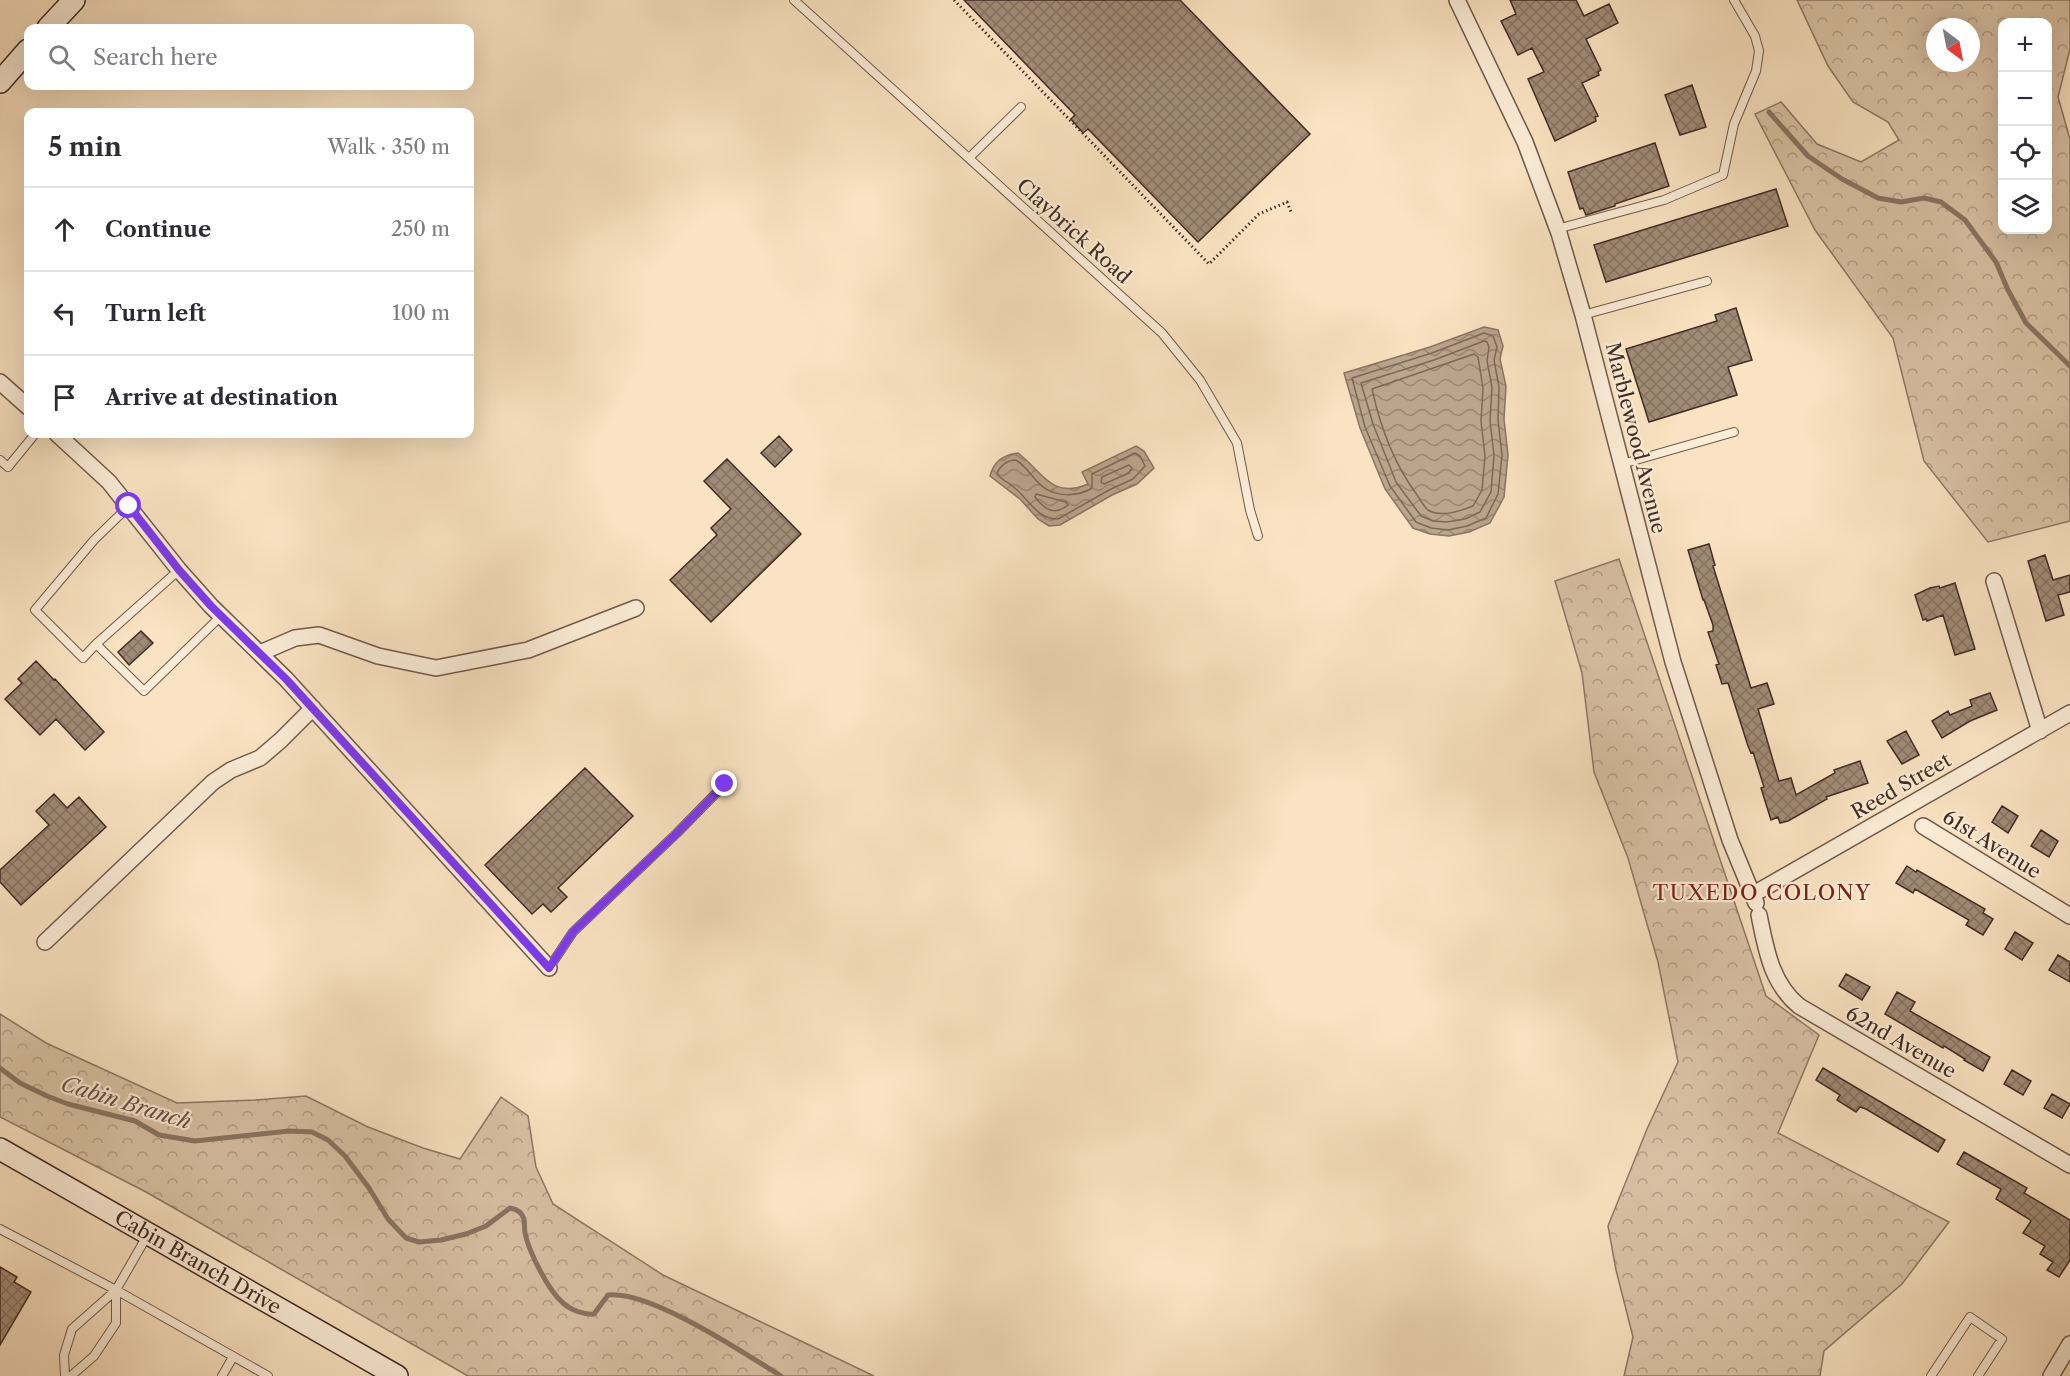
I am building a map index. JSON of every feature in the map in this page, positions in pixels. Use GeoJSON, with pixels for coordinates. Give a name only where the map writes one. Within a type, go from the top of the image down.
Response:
{"type":"FeatureCollection","features":[{"type":"Feature","properties":{"kind":"street"},"geometry":{"type":"LineString","coordinates":[[52,24],[74,0]]}},
{"type":"Feature","properties":{"kind":"street","name":"Marblewood Avenue"},"geometry":{"type":"LineString","coordinates":[[1457,0],[1525,142],[1557,229],[1583,315],[1673,662],[1730,840],[1756,904]]}},
{"type":"Feature","properties":{"kind":"street"},"geometry":{"type":"LineString","coordinates":[[0,82],[24,55]]}},
{"type":"Feature","properties":{"kind":"street"},"geometry":{"type":"LineString","coordinates":[[0,382],[24,404]]}},
{"type":"Feature","properties":{"kind":"street"},"geometry":{"type":"LineString","coordinates":[[61,438],[109,482],[179,570],[313,708],[549,968]]}},
{"type":"Feature","properties":{"kind":"street"},"geometry":{"type":"LineString","coordinates":[[1994,581],[2040,731]]}},
{"type":"Feature","properties":{"kind":"street"},"geometry":{"type":"LineString","coordinates":[[260,653],[295,638],[319,635],[378,656],[436,668],[528,650],[636,608]]}},
{"type":"Feature","properties":{"kind":"street"},"geometry":{"type":"LineString","coordinates":[[45,942],[213,782],[231,770],[260,758],[282,740],[313,708]]}},
{"type":"Feature","properties":{"kind":"street","name":"Reed Street"},"geometry":{"type":"LineString","coordinates":[[1756,904],[2070,713]]}},
{"type":"Feature","properties":{"kind":"street","name":"61st Avenue"},"geometry":{"type":"LineString","coordinates":[[1923,826],[2070,916]]}},
{"type":"Feature","properties":{"kind":"street","name":"62nd Avenue"},"geometry":{"type":"LineString","coordinates":[[1756,904],[1773,972],[1784,991],[1799,1006],[2070,1165]]}},
{"type":"Feature","properties":{"kind":"street","name":"Cabin Branch Drive"},"geometry":{"type":"LineString","coordinates":[[0,1149],[397,1376]]}},
{"type":"Feature","properties":{"kind":"street"},"geometry":{"type":"LineString","coordinates":[[2051,1376],[2070,1344]]}},
{"type":"Feature","properties":{"kind":"lane","name":"Claybrick Road"},"geometry":{"type":"LineString","coordinates":[[794,0],[1162,333],[1200,380],[1237,443],[1250,510],[1258,536]]}},
{"type":"Feature","properties":{"kind":"lane"},"geometry":{"type":"LineString","coordinates":[[1557,229],[1664,200],[1723,175],[1734,124],[1755,71],[1759,51],[1755,36],[1734,0]]}},
{"type":"Feature","properties":{"kind":"lane"},"geometry":{"type":"LineString","coordinates":[[969,158],[1021,107]]}},
{"type":"Feature","properties":{"kind":"lane"},"geometry":{"type":"LineString","coordinates":[[1583,315],[1707,280]]}},
{"type":"Feature","properties":{"kind":"lane"},"geometry":{"type":"LineString","coordinates":[[1622,464],[1734,432]]}},
{"type":"Feature","properties":{"kind":"lane"},"geometry":{"type":"LineString","coordinates":[[0,460],[8,467],[31,438]]}},
{"type":"Feature","properties":{"kind":"lane"},"geometry":{"type":"LineString","coordinates":[[129,506],[94,540],[35,610],[83,658],[179,570]]}},
{"type":"Feature","properties":{"kind":"lane"},"geometry":{"type":"LineString","coordinates":[[96,644],[144,691],[222,616]]}},
{"type":"Feature","properties":{"kind":"lane"},"geometry":{"type":"LineString","coordinates":[[549,968],[573,932],[725,784]]}},
{"type":"Feature","properties":{"kind":"lane"},"geometry":{"type":"LineString","coordinates":[[0,1229],[116,1290],[268,1376]]}},
{"type":"Feature","properties":{"kind":"lane"},"geometry":{"type":"LineString","coordinates":[[65,1376],[64,1355],[72,1329],[116,1290],[148,1235]]}},
{"type":"Feature","properties":{"kind":"lane"},"geometry":{"type":"LineString","coordinates":[[71,1376],[94,1356],[116,1323],[116,1290]]}},
{"type":"Feature","properties":{"kind":"lane"},"geometry":{"type":"LineString","coordinates":[[1931,1376],[1970,1317],[2002,1339],[1978,1376]]}},
{"type":"Feature","properties":{"kind":"lane"},"geometry":{"type":"LineString","coordinates":[[222,1376],[233,1357]]}},
{"type":"Feature","properties":{"kind":"path"},"geometry":{"type":"LineString","coordinates":[[954,0],[1209,264],[1259,214],[1287,202],[1291,212]]}},
{"type":"Feature","properties":{"kind":"green space"},"geometry":{"type":"Polygon","coordinates":[[[1797,0],[2070,0],[2070,49],[2058,97],[2070,139],[2070,521],[1988,542],[1924,461],[1893,338],[1815,230],[1755,114],[1781,102],[1817,144],[1861,162],[1899,140],[1888,122],[1853,102],[1828,66],[1797,0]]]}},
{"type":"Feature","properties":{"kind":"green space"},"geometry":{"type":"Polygon","coordinates":[[[1619,559],[1766,996],[1819,1035],[1778,1133],[1949,1222],[1902,1284],[1824,1351],[1820,1376],[1624,1376],[1633,1337],[1616,1270],[1608,1226],[1647,1129],[1678,1062],[1658,962],[1628,858],[1594,772],[1582,673],[1555,581],[1619,559]]]}},
{"type":"Feature","properties":{"kind":"green space"},"geometry":{"type":"Polygon","coordinates":[[[0,1014],[46,1043],[177,1103],[306,1096],[368,1127],[460,1159],[501,1097],[528,1116],[536,1167],[553,1204],[663,1275],[874,1376],[468,1376],[146,1192],[0,1117],[0,1014]]]}},
{"type":"Feature","properties":{"kind":"water"},"geometry":{"type":"Polygon","coordinates":[[[1484,327],[1498,330],[1503,346],[1500,359],[1506,386],[1504,419],[1508,455],[1504,497],[1490,523],[1469,532],[1449,536],[1430,534],[1413,528],[1385,489],[1360,428],[1344,373],[1430,347],[1484,327]]]}},
{"type":"Feature","properties":{"kind":"water"},"geometry":{"type":"Polygon","coordinates":[[[1136,446],[1144,451],[1154,468],[1137,484],[1112,495],[1060,525],[1049,526],[1038,519],[1020,499],[990,476],[994,466],[1000,460],[1018,453],[1056,486],[1075,488],[1088,484],[1082,472],[1136,446]]]}},
{"type":"Feature","properties":{"kind":"building"},"geometry":{"type":"Polygon","coordinates":[[[964,0],[1180,0],[1310,134],[1198,242],[1088,129],[1083,133],[1071,119],[1075,115],[964,0]]]}},
{"type":"Feature","properties":{"kind":"building"},"geometry":{"type":"Polygon","coordinates":[[[1510,0],[1576,0],[1584,16],[1609,4],[1618,23],[1586,39],[1601,70],[1598,72],[1599,75],[1582,83],[1598,116],[1595,117],[1596,121],[1555,141],[1528,79],[1544,72],[1532,48],[1518,55],[1501,21],[1516,14],[1510,0]]]}},
{"type":"Feature","properties":{"kind":"building"},"geometry":{"type":"Polygon","coordinates":[[[1692,85],[1706,127],[1680,135],[1665,95],[1692,85]]]}},
{"type":"Feature","properties":{"kind":"building"},"geometry":{"type":"Polygon","coordinates":[[[1655,143],[1669,186],[1586,215],[1583,208],[1580,209],[1568,172],[1655,143]]]}},
{"type":"Feature","properties":{"kind":"building"},"geometry":{"type":"Polygon","coordinates":[[[1776,189],[1788,226],[1606,282],[1594,245],[1776,189]]]}},
{"type":"Feature","properties":{"kind":"building"},"geometry":{"type":"Polygon","coordinates":[[[1736,308],[1752,360],[1728,367],[1737,395],[1649,422],[1626,349],[1717,321],[1715,315],[1736,308]]]}},
{"type":"Feature","properties":{"kind":"building"},"geometry":{"type":"Polygon","coordinates":[[[779,436],[792,450],[775,467],[761,453],[779,436]]]}},
{"type":"Feature","properties":{"kind":"building"},"geometry":{"type":"Polygon","coordinates":[[[727,459],[801,534],[711,622],[670,580],[717,535],[711,528],[731,509],[704,481],[727,459]]]}},
{"type":"Feature","properties":{"kind":"building"},"geometry":{"type":"Polygon","coordinates":[[[1709,544],[1715,565],[1713,566],[1751,688],[1767,683],[1774,704],[1758,709],[1779,781],[1791,778],[1796,795],[1835,773],[1834,770],[1860,761],[1868,783],[1826,797],[1827,799],[1788,821],[1780,823],[1778,817],[1771,820],[1753,752],[1751,753],[1748,746],[1728,683],[1722,684],[1716,665],[1719,664],[1708,632],[1713,631],[1713,625],[1688,550],[1709,544]]]}},
{"type":"Feature","properties":{"kind":"building"},"geometry":{"type":"Polygon","coordinates":[[[2045,555],[2053,580],[2070,575],[2070,592],[2058,595],[2064,615],[2046,621],[2028,561],[2045,555]]]}},
{"type":"Feature","properties":{"kind":"building"},"geometry":{"type":"Polygon","coordinates":[[[1955,583],[1975,649],[1955,655],[1943,615],[1927,621],[1923,620],[1915,595],[1930,588],[1939,586],[1940,588],[1955,583]]]}},
{"type":"Feature","properties":{"kind":"building"},"geometry":{"type":"Polygon","coordinates":[[[141,631],[153,643],[129,665],[118,652],[141,631]]]}},
{"type":"Feature","properties":{"kind":"building"},"geometry":{"type":"Polygon","coordinates":[[[36,661],[104,732],[85,750],[56,719],[40,735],[5,699],[22,683],[18,679],[36,661]]]}},
{"type":"Feature","properties":{"kind":"building"},"geometry":{"type":"Polygon","coordinates":[[[1990,693],[1997,710],[1970,721],[1942,738],[1932,721],[1948,711],[1950,715],[1972,706],[1970,700],[1990,693]]]}},
{"type":"Feature","properties":{"kind":"building"},"geometry":{"type":"Polygon","coordinates":[[[1906,731],[1919,755],[1902,764],[1887,741],[1906,731]]]}},
{"type":"Feature","properties":{"kind":"building"},"geometry":{"type":"Polygon","coordinates":[[[585,768],[633,816],[558,888],[567,897],[551,912],[543,904],[532,914],[485,865],[585,768]]]}},
{"type":"Feature","properties":{"kind":"building"},"geometry":{"type":"Polygon","coordinates":[[[54,794],[67,808],[79,797],[106,827],[21,905],[0,882],[0,870],[49,825],[36,811],[54,794]]]}},
{"type":"Feature","properties":{"kind":"building"},"geometry":{"type":"Polygon","coordinates":[[[2002,806],[2018,816],[2008,833],[1992,822],[2002,806]]]}},
{"type":"Feature","properties":{"kind":"building"},"geometry":{"type":"Polygon","coordinates":[[[2041,830],[2058,841],[2049,857],[2031,846],[2041,830]]]}},
{"type":"Feature","properties":{"kind":"building"},"geometry":{"type":"Polygon","coordinates":[[[1907,866],[1985,909],[1983,913],[1993,919],[1983,935],[1966,925],[1969,920],[1915,889],[1913,893],[1896,883],[1907,866]]]}},
{"type":"Feature","properties":{"kind":"building"},"geometry":{"type":"Polygon","coordinates":[[[2015,932],[2033,943],[2022,960],[2005,949],[2015,932]]]}},
{"type":"Feature","properties":{"kind":"building"},"geometry":{"type":"Polygon","coordinates":[[[2058,955],[2070,962],[2070,982],[2049,970],[2058,955]]]}},
{"type":"Feature","properties":{"kind":"building"},"geometry":{"type":"Polygon","coordinates":[[[1846,974],[1870,987],[1862,1000],[1839,986],[1846,974]]]}},
{"type":"Feature","properties":{"kind":"building"},"geometry":{"type":"Polygon","coordinates":[[[1897,992],[1915,1002],[1910,1011],[1990,1057],[1983,1071],[1944,1046],[1943,1048],[1885,1014],[1897,992]]]}},
{"type":"Feature","properties":{"kind":"building"},"geometry":{"type":"Polygon","coordinates":[[[1823,1068],[1945,1140],[1938,1152],[1866,1109],[1860,1107],[1856,1112],[1837,1100],[1840,1095],[1816,1080],[1823,1068]]]}},
{"type":"Feature","properties":{"kind":"building"},"geometry":{"type":"Polygon","coordinates":[[[2012,1070],[2031,1081],[2023,1095],[2004,1084],[2012,1070]]]}},
{"type":"Feature","properties":{"kind":"building"},"geometry":{"type":"Polygon","coordinates":[[[2052,1094],[2070,1104],[2062,1118],[2044,1108],[2052,1094]]]}},
{"type":"Feature","properties":{"kind":"building"},"geometry":{"type":"Polygon","coordinates":[[[1964,1152],[2027,1188],[2024,1193],[2070,1220],[2070,1260],[2059,1277],[2047,1270],[2053,1262],[2040,1254],[2045,1246],[2023,1233],[2031,1221],[1996,1199],[2001,1189],[1957,1164],[1964,1152]]]}},
{"type":"Feature","properties":{"kind":"building"},"geometry":{"type":"Polygon","coordinates":[[[0,1267],[17,1277],[14,1282],[31,1292],[0,1345],[0,1267]]]}},
{"type":"Feature","properties":{"kind":"waterway"},"geometry":{"type":"LineString","coordinates":[[1769,112],[1808,156],[1842,179],[1878,198],[1901,202],[1924,198],[1941,202],[1965,220],[1996,262],[2026,323],[2070,366]]}},
{"type":"Feature","properties":{"kind":"waterway","name":"Cabin Branch"},"geometry":{"type":"LineString","coordinates":[[0,1068],[20,1083],[47,1096],[68,1104],[135,1121],[159,1135],[195,1141],[289,1131],[312,1132],[328,1140],[345,1156],[388,1219],[406,1238],[419,1242],[466,1234],[486,1226],[510,1208],[514,1209],[523,1217],[527,1241],[540,1270],[557,1297],[570,1308],[582,1313],[594,1314],[608,1295],[626,1296],[648,1302],[696,1325],[781,1376]]}},
{"type":"Feature","properties":{"kind":"district","name":"TUXEDO COLONY"},"geometry":{"type":"Point","coordinates":[1762,893]}},
{"type":"Feature","properties":{"kind":"route"},"geometry":{"type":"LineString","coordinates":[[129,506],[179,570],[211,606],[286,679],[549,968],[573,932],[725,784]]}}]}
